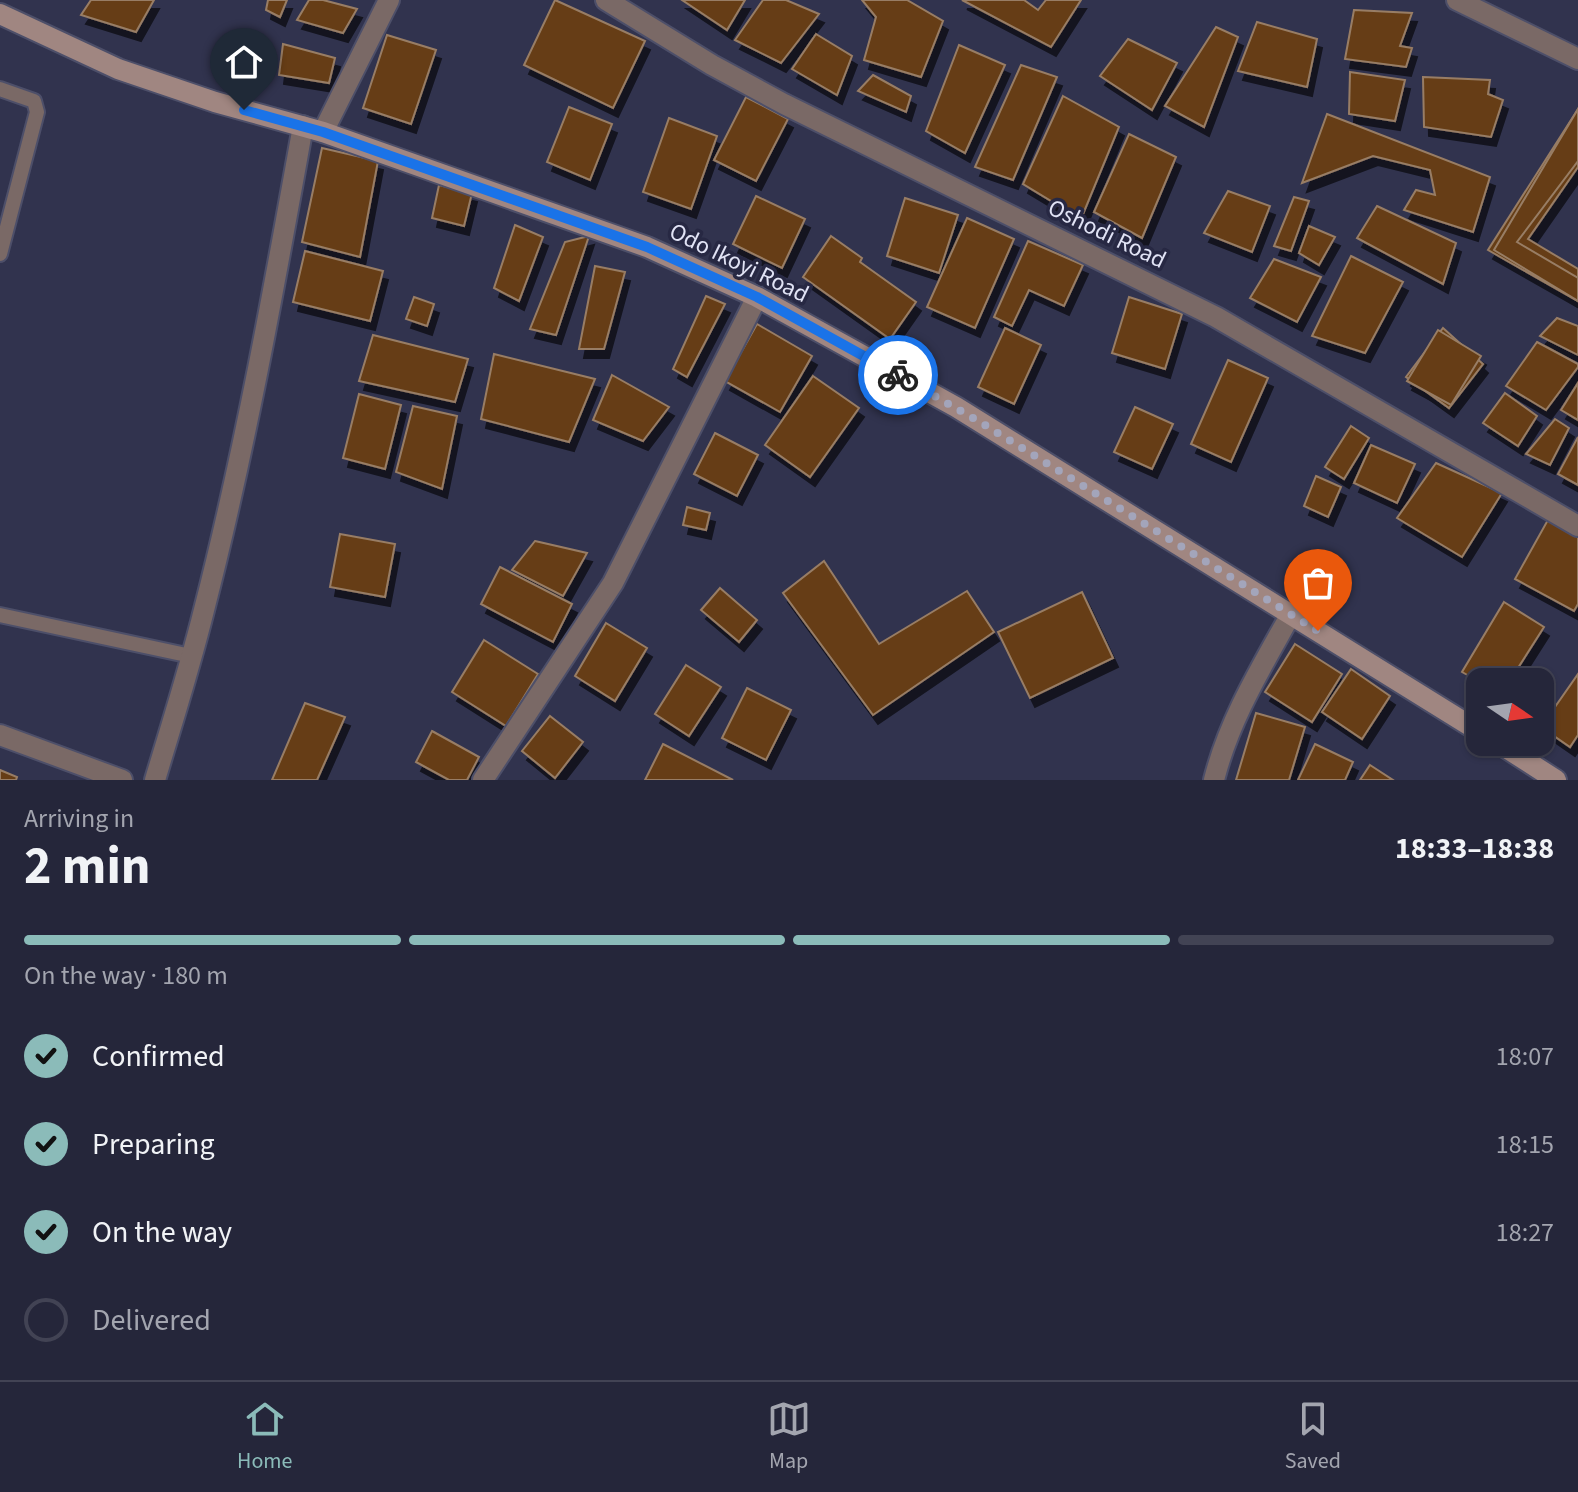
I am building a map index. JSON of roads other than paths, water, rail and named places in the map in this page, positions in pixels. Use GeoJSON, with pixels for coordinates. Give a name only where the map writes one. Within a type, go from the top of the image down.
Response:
{"type":"FeatureCollection","features":[{"type":"Feature","properties":{"kind":"main road","name":"Odo Ikoyi Road"},"geometry":{"type":"LineString","coordinates":[[0,14],[118,69],[215,102],[313,129],[647,247],[757,297],[956,407],[1466,723]]}},
{"type":"Feature","properties":{"kind":"main road"},"geometry":{"type":"LineString","coordinates":[[1519,756],[1556,780]]}},
{"type":"Feature","properties":{"kind":"street"},"geometry":{"type":"LineString","coordinates":[[155,780],[227,516],[313,129],[389,0]]}},
{"type":"Feature","properties":{"kind":"street","name":"Oshodi Road"},"geometry":{"type":"LineString","coordinates":[[606,0],[712,65],[784,104],[1216,317],[1578,526]]}},
{"type":"Feature","properties":{"kind":"street"},"geometry":{"type":"LineString","coordinates":[[1457,0],[1578,59]]}},
{"type":"Feature","properties":{"kind":"street"},"geometry":{"type":"LineString","coordinates":[[483,780],[613,583],[757,297]]}},
{"type":"Feature","properties":{"kind":"street"},"geometry":{"type":"LineString","coordinates":[[1214,780],[1223,745],[1239,710],[1291,614]]}},
{"type":"Feature","properties":{"kind":"street"},"geometry":{"type":"LineString","coordinates":[[0,735],[122,780]]}},
{"type":"Feature","properties":{"kind":"lane"},"geometry":{"type":"LineString","coordinates":[[0,89],[34,101],[37,112],[0,254]]}},
{"type":"Feature","properties":{"kind":"lane"},"geometry":{"type":"LineString","coordinates":[[0,615],[191,656]]}}]}
